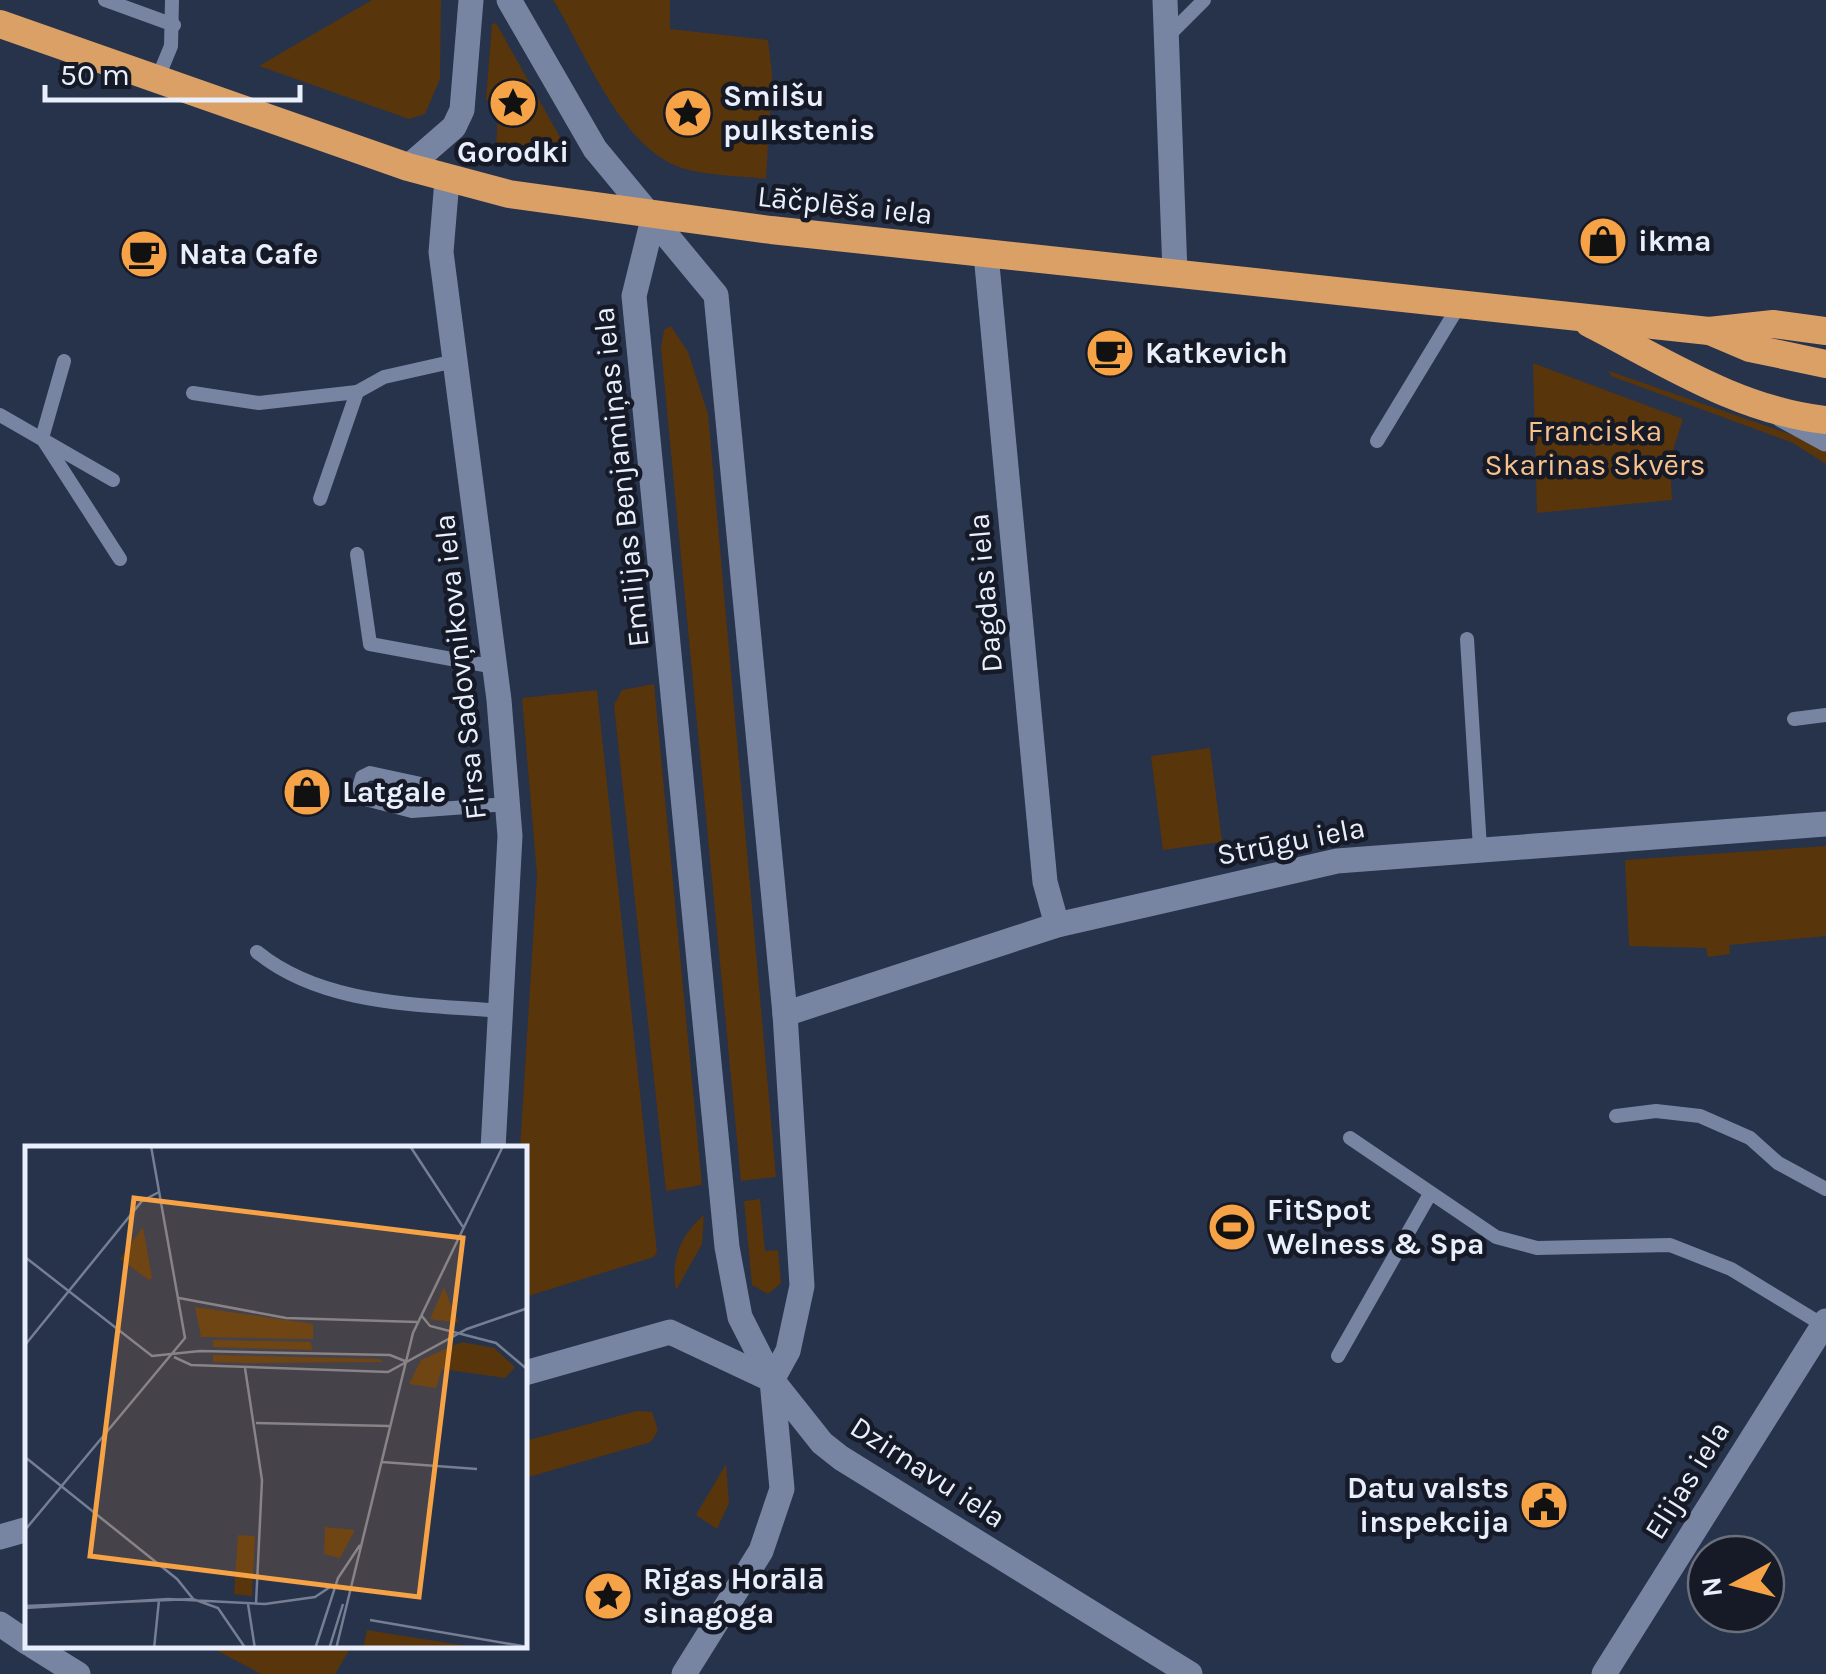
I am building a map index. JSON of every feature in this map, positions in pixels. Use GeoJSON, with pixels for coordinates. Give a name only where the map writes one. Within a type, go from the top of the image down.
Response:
{"type":"FeatureCollection","features":[{"type":"Feature","properties":{"kind":"highway","name":"Lāčplēša iela"},"geometry":{"type":"LineString","coordinates":[[0,24],[448,180],[654,215],[1708,331],[1773,324],[1826,331]]}},
{"type":"Feature","properties":{"kind":"highway"},"geometry":{"type":"LineString","coordinates":[[1574,316],[1732,396],[1782,416],[1826,420]]}},
{"type":"Feature","properties":{"kind":"highway","name":"Lāčplēša iela"},"geometry":{"type":"LineString","coordinates":[[1708,331],[1750,348],[1826,364]]}},
{"type":"Feature","properties":{"kind":"street"},"geometry":{"type":"LineString","coordinates":[[408,167],[454,127],[462,110],[471,0]]}},
{"type":"Feature","properties":{"kind":"street"},"geometry":{"type":"LineString","coordinates":[[509,0],[595,150],[654,215]]}},
{"type":"Feature","properties":{"kind":"street"},"geometry":{"type":"LineString","coordinates":[[1166,0],[1174,273]]}},
{"type":"Feature","properties":{"kind":"street","name":"Firsa Sadovņikova iela"},"geometry":{"type":"LineString","coordinates":[[448,180],[442,252],[495,667],[508,804],[493,1146]]}},
{"type":"Feature","properties":{"kind":"street","name":"Emīlijas Benjamiņas iela"},"geometry":{"type":"LineString","coordinates":[[654,215],[716,295],[784,1014],[802,1286],[788,1351],[772,1380]]}},
{"type":"Feature","properties":{"kind":"street","name":"Emīlijas Benjamiņas iela"},"geometry":{"type":"LineString","coordinates":[[654,215],[634,296],[726,1247],[740,1316],[772,1380],[782,1489],[770,1532],[684,1674]]}},
{"type":"Feature","properties":{"kind":"street","name":"Dagdas iela"},"geometry":{"type":"LineString","coordinates":[[986,254],[1045,882],[1058,925]]}},
{"type":"Feature","properties":{"kind":"street"},"geometry":{"type":"LineString","coordinates":[[1782,416],[1826,439]]}},
{"type":"Feature","properties":{"kind":"street","name":"Strūgu iela"},"geometry":{"type":"LineString","coordinates":[[784,1014],[1058,925],[1337,861],[1826,824]]}},
{"type":"Feature","properties":{"kind":"street","name":"Elijas iela"},"geometry":{"type":"LineString","coordinates":[[1604,1674],[1825,1323]]}},
{"type":"Feature","properties":{"kind":"street","name":"Dzirnavu iela"},"geometry":{"type":"LineString","coordinates":[[528,1373],[670,1332],[772,1380],[822,1442],[841,1458],[1190,1674]]}},
{"type":"Feature","properties":{"kind":"street"},"geometry":{"type":"LineString","coordinates":[[0,1537],[25,1530]]}},
{"type":"Feature","properties":{"kind":"street"},"geometry":{"type":"LineString","coordinates":[[32,1649],[78,1674]]}},
{"type":"Feature","properties":{"kind":"lane"},"geometry":{"type":"LineString","coordinates":[[105,0],[174,25]]}},
{"type":"Feature","properties":{"kind":"lane"},"geometry":{"type":"LineString","coordinates":[[157,81],[171,46],[172,0]]}},
{"type":"Feature","properties":{"kind":"lane"},"geometry":{"type":"LineString","coordinates":[[1168,36],[1204,0]]}},
{"type":"Feature","properties":{"kind":"lane"},"geometry":{"type":"LineString","coordinates":[[1378,442],[1461,304]]}},
{"type":"Feature","properties":{"kind":"lane"},"geometry":{"type":"LineString","coordinates":[[193,393],[259,402],[357,392],[384,376],[456,361]]}},
{"type":"Feature","properties":{"kind":"lane"},"geometry":{"type":"LineString","coordinates":[[64,362],[42,438],[120,559]]}},
{"type":"Feature","properties":{"kind":"lane"},"geometry":{"type":"LineString","coordinates":[[320,499],[357,392]]}},
{"type":"Feature","properties":{"kind":"lane"},"geometry":{"type":"LineString","coordinates":[[0,415],[113,480]]}},
{"type":"Feature","properties":{"kind":"lane"},"geometry":{"type":"LineString","coordinates":[[356,554],[370,644],[495,667]]}},
{"type":"Feature","properties":{"kind":"lane"},"geometry":{"type":"LineString","coordinates":[[1467,640],[1480,848]]}},
{"type":"Feature","properties":{"kind":"lane"},"geometry":{"type":"LineString","coordinates":[[1794,720],[1826,714]]}},
{"type":"Feature","properties":{"kind":"lane"},"geometry":{"type":"LineString","coordinates":[[427,810],[433,802],[421,784],[370,772],[362,777],[359,788],[364,800],[412,811],[427,810],[508,804]]}},
{"type":"Feature","properties":{"kind":"lane"},"geometry":{"type":"LineString","coordinates":[[257,952],[285,976],[331,991],[501,1011]]}},
{"type":"Feature","properties":{"kind":"lane"},"geometry":{"type":"LineString","coordinates":[[1616,1116],[1656,1111],[1700,1116],[1750,1138],[1778,1163],[1826,1190]]}},
{"type":"Feature","properties":{"kind":"lane"},"geometry":{"type":"LineString","coordinates":[[1350,1138],[1496,1237],[1537,1248],[1670,1245],[1732,1269],[1825,1323]]}},
{"type":"Feature","properties":{"kind":"lane"},"geometry":{"type":"LineString","coordinates":[[1338,1356],[1430,1194]]}},
{"type":"Feature","properties":{"kind":"green space"},"geometry":{"type":"Polygon","coordinates":[[[372,0],[441,0],[440,79],[425,114],[409,119],[259,66],[372,0]]]}},
{"type":"Feature","properties":{"kind":"green space"},"geometry":{"type":"Polygon","coordinates":[[[553,0],[670,0],[670,29],[768,40],[772,74],[766,179],[689,170],[666,161],[645,144],[609,99],[553,0]]]}},
{"type":"Feature","properties":{"kind":"green space"},"geometry":{"type":"Polygon","coordinates":[[[496,23],[565,146],[550,154],[499,150],[496,145],[499,101],[486,100],[492,24],[496,23]]]}},
{"type":"Feature","properties":{"kind":"green space"},"geometry":{"type":"Polygon","coordinates":[[[671,326],[688,352],[708,414],[776,1177],[741,1181],[661,348],[664,330],[671,326]]]}},
{"type":"Feature","properties":{"kind":"green space","name":"Franciska Skarinas Skvērs"},"geometry":{"type":"Polygon","coordinates":[[[1533,363],[1683,419],[1670,460],[1672,500],[1537,513],[1533,363]]]}},
{"type":"Feature","properties":{"kind":"green space"},"geometry":{"type":"Polygon","coordinates":[[[1609,371],[1798,437],[1826,451],[1826,464],[1793,443],[1611,376],[1609,371]]]}},
{"type":"Feature","properties":{"kind":"green space"},"geometry":{"type":"Polygon","coordinates":[[[654,684],[702,1185],[666,1191],[614,705],[622,690],[654,684]]]}},
{"type":"Feature","properties":{"kind":"green space"},"geometry":{"type":"Polygon","coordinates":[[[597,690],[657,1252],[654,1257],[528,1296],[528,1146],[520,1146],[537,875],[522,698],[597,690]]]}},
{"type":"Feature","properties":{"kind":"green space"},"geometry":{"type":"Polygon","coordinates":[[[1210,748],[1222,842],[1163,850],[1151,756],[1210,748]]]}},
{"type":"Feature","properties":{"kind":"green space"},"geometry":{"type":"Polygon","coordinates":[[[1826,846],[1826,936],[1729,945],[1730,954],[1708,957],[1706,948],[1629,946],[1625,860],[1826,846]]]}},
{"type":"Feature","properties":{"kind":"green space"},"geometry":{"type":"Polygon","coordinates":[[[760,1199],[765,1251],[778,1250],[781,1283],[768,1294],[752,1285],[744,1201],[760,1199]]]}},
{"type":"Feature","properties":{"kind":"green space"},"geometry":{"type":"Polygon","coordinates":[[[704,1215],[702,1244],[676,1290],[679,1249],[704,1215]]]}},
{"type":"Feature","properties":{"kind":"green space"},"geometry":{"type":"Polygon","coordinates":[[[637,1411],[652,1412],[658,1430],[651,1442],[528,1477],[528,1440],[637,1411]]]}},
{"type":"Feature","properties":{"kind":"green space"},"geometry":{"type":"Polygon","coordinates":[[[726,1464],[729,1503],[717,1529],[696,1515],[726,1464]]]}},
{"type":"Feature","properties":{"kind":"green space"},"geometry":{"type":"Polygon","coordinates":[[[214,1649],[350,1649],[335,1674],[261,1674],[214,1649]]]}},
{"type":"Feature","properties":{"kind":"place","name":"Gorodki"},"geometry":{"type":"Point","coordinates":[513,103]}},
{"type":"Feature","properties":{"kind":"place","name":"Smilšu pulkstenis"},"geometry":{"type":"Point","coordinates":[688,113]}},
{"type":"Feature","properties":{"kind":"place","name":"ikma"},"geometry":{"type":"Point","coordinates":[1603,241]}},
{"type":"Feature","properties":{"kind":"place","name":"Nata Cafe"},"geometry":{"type":"Point","coordinates":[144,254]}},
{"type":"Feature","properties":{"kind":"place","name":"Katkevich"},"geometry":{"type":"Point","coordinates":[1110,353]}},
{"type":"Feature","properties":{"kind":"place","name":"Latgale"},"geometry":{"type":"Point","coordinates":[307,792]}},
{"type":"Feature","properties":{"kind":"place","name":"FitSpot Welness & Spa"},"geometry":{"type":"Point","coordinates":[1232,1227]}},
{"type":"Feature","properties":{"kind":"place","name":"Datu valsts inspekcija"},"geometry":{"type":"Point","coordinates":[1544,1505]}},
{"type":"Feature","properties":{"kind":"place","name":"Rīgas Horālā sinagoga"},"geometry":{"type":"Point","coordinates":[608,1596]}}]}
